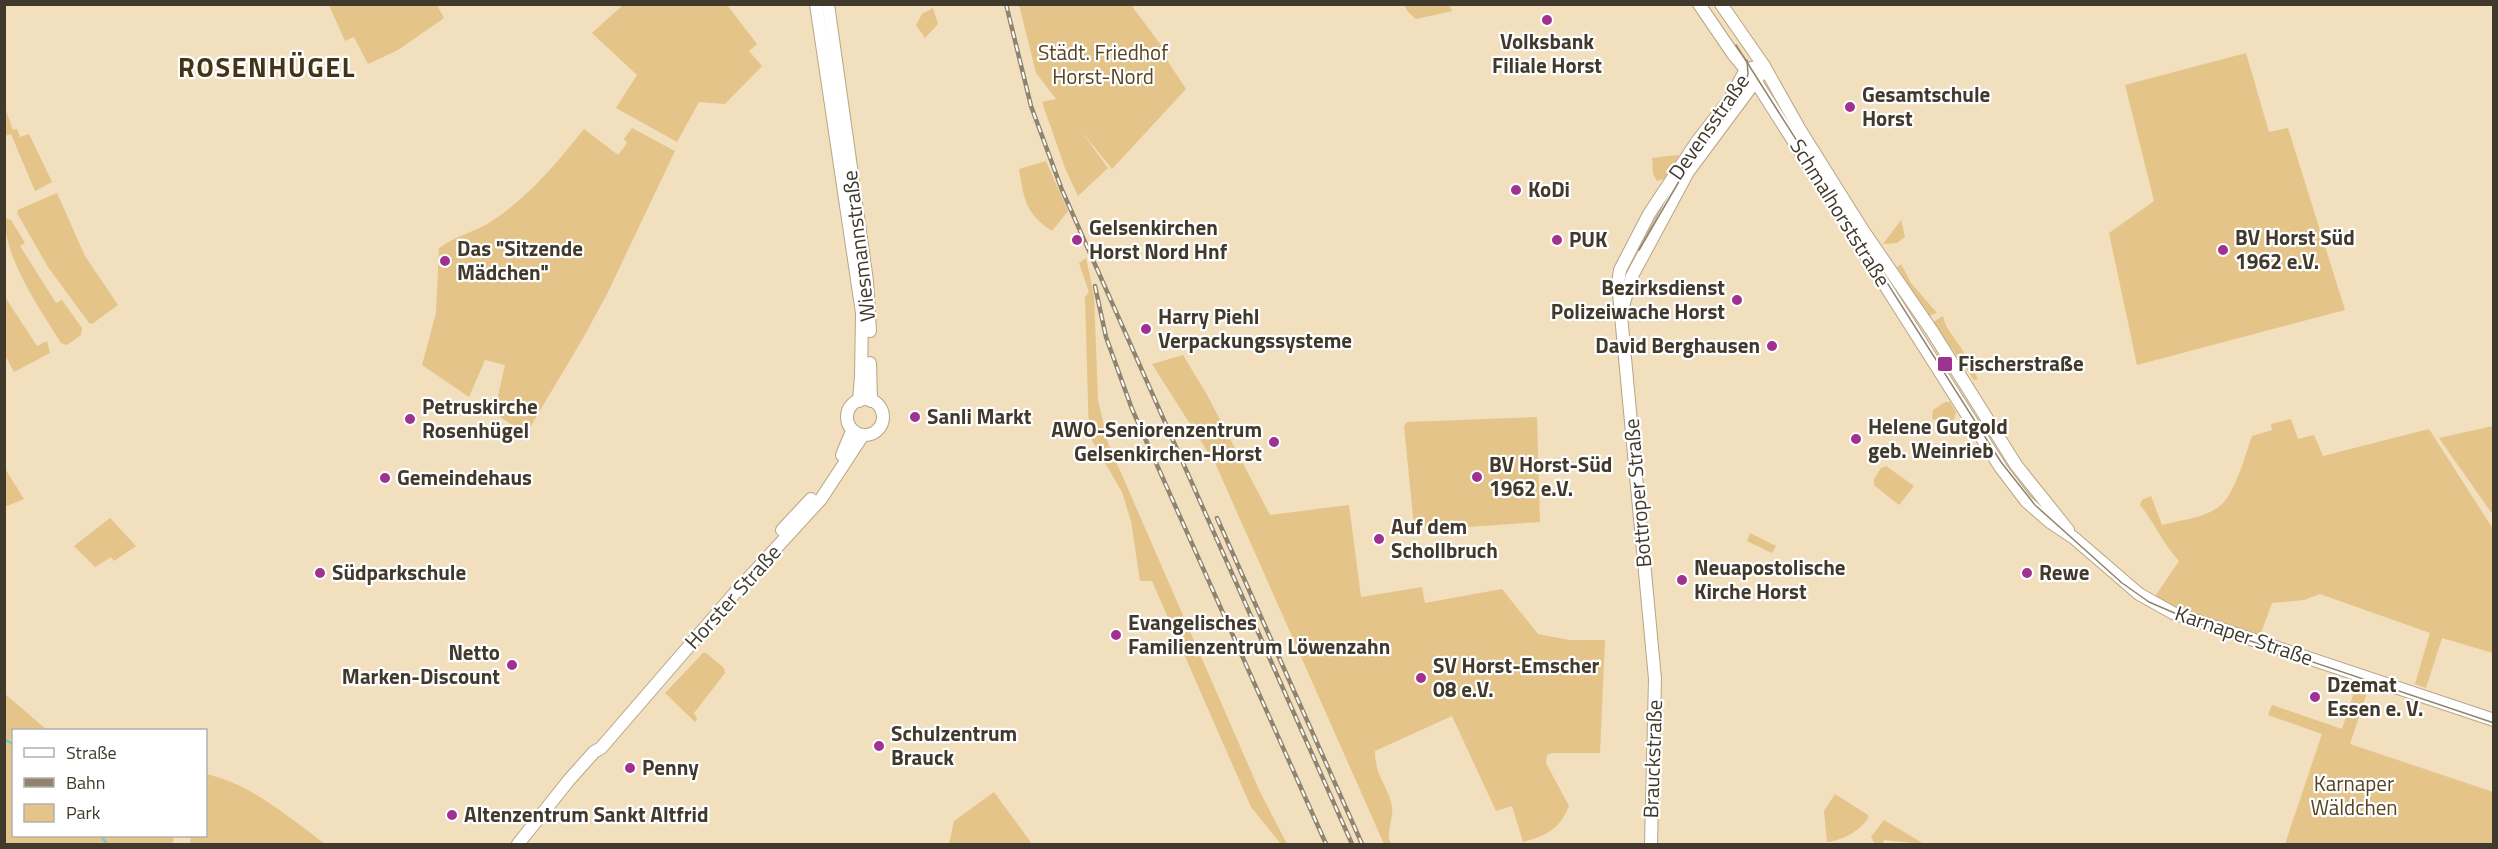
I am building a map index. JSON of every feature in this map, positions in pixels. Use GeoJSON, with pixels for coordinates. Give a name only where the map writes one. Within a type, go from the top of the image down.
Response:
{"type":"FeatureCollection","features":[{"type":"Feature","properties":{"kind":"main road"},"geometry":{"type":"LineString","coordinates":[[816,4],[839,127]]}},
{"type":"Feature","properties":{"kind":"main road"},"geometry":{"type":"LineString","coordinates":[[828,4],[839,73],[839,127]]}},
{"type":"Feature","properties":{"kind":"main road","name":"Schmalhorststraße"},"geometry":{"type":"LineString","coordinates":[[1699,4],[1772,106],[2001,468],[2025,501],[2074,538]]}},
{"type":"Feature","properties":{"kind":"main road","name":"Schmalhorststraße"},"geometry":{"type":"LineString","coordinates":[[1720,4],[1764,66],[1800,130],[1862,229],[2021,471],[2074,538]]}},
{"type":"Feature","properties":{"kind":"main road","name":"Devensstraße"},"geometry":{"type":"LineString","coordinates":[[1632,261],[1654,207],[1748,70],[1764,66]]}},
{"type":"Feature","properties":{"kind":"main road","name":"Devensstraße"},"geometry":{"type":"LineString","coordinates":[[1632,261],[1688,172],[1756,82],[1764,66]]}},
{"type":"Feature","properties":{"kind":"main road","name":"Devensstraße"},"geometry":{"type":"LineString","coordinates":[[1724,123],[1748,100],[1763,100],[1772,106]]}},
{"type":"Feature","properties":{"kind":"main road","name":"Wiesmannstraße"},"geometry":{"type":"LineString","coordinates":[[839,127],[867,281],[865,400]]}},
{"type":"Feature","properties":{"kind":"main road","name":"Bottroper Straße"},"geometry":{"type":"LineString","coordinates":[[1632,261],[1620,270],[1618,283],[1654,673]]}},
{"type":"Feature","properties":{"kind":"main road"},"geometry":{"type":"LineString","coordinates":[[865,400],[882,410],[883,421],[878,431],[858,433],[849,425],[847,414],[852,404],[865,400]]}},
{"type":"Feature","properties":{"kind":"main road","name":"Horster Straße"},"geometry":{"type":"LineString","coordinates":[[508,844],[537,812],[546,807],[594,752],[601,748],[739,589],[821,499],[858,433]]}},
{"type":"Feature","properties":{"kind":"main road","name":"Karnaper Straße"},"geometry":{"type":"LineString","coordinates":[[2074,538],[2139,594],[2166,609],[2493,720]]}},
{"type":"Feature","properties":{"kind":"main road","name":"Brauckstraße"},"geometry":{"type":"LineString","coordinates":[[1650,844],[1654,673]]}},
{"type":"Feature","properties":{"kind":"main road","name":"Horster Straße"},"geometry":{"type":"LineString","coordinates":[[518,844],[543,815],[546,807]]}},
{"type":"Feature","properties":{"kind":"green space"},"geometry":{"type":"Polygon","coordinates":[[[329,5],[437,5],[444,18],[398,50],[368,64],[354,37],[345,41],[329,5]]]}},
{"type":"Feature","properties":{"kind":"green space"},"geometry":{"type":"Polygon","coordinates":[[[623,5],[727,5],[757,44],[749,51],[762,66],[725,104],[699,102],[677,142],[616,108],[637,75],[592,33],[623,5]]]}},
{"type":"Feature","properties":{"kind":"green space","name":"Städt. Friedhof Horst-Nord"},"geometry":{"type":"Polygon","coordinates":[[[1019,5],[1131,5],[1164,49],[1163,54],[1186,89],[1112,169],[1081,131],[1108,168],[1078,196],[1065,168],[1042,102],[1056,99],[1036,73],[1019,5]]]}},
{"type":"Feature","properties":{"kind":"green space"},"geometry":{"type":"Polygon","coordinates":[[[1404,5],[1449,5],[1452,11],[1416,19],[1404,5]]]}},
{"type":"Feature","properties":{"kind":"green space"},"geometry":{"type":"Polygon","coordinates":[[[933,8],[938,24],[925,38],[916,25],[922,14],[933,8]]]}},
{"type":"Feature","properties":{"kind":"green space"},"geometry":{"type":"Polygon","coordinates":[[[2246,53],[2269,132],[2288,128],[2345,310],[2137,365],[2109,233],[2154,201],[2125,85],[2246,53]]]}},
{"type":"Feature","properties":{"kind":"green space"},"geometry":{"type":"Polygon","coordinates":[[[4,105],[13,130],[17,129],[20,137],[29,134],[52,182],[35,191],[11,134],[5,136],[4,105]]]}},
{"type":"Feature","properties":{"kind":"green space"},"geometry":{"type":"Polygon","coordinates":[[[632,128],[675,151],[607,294],[526,434],[494,413],[505,365],[485,360],[469,397],[422,365],[436,313],[439,248],[489,223],[516,203],[552,168],[584,129],[618,155],[627,143],[624,139],[632,128]]]}},
{"type":"Feature","properties":{"kind":"green space"},"geometry":{"type":"Polygon","coordinates":[[[1679,156],[1664,179],[1657,181],[1653,174],[1652,158],[1679,156]]]}},
{"type":"Feature","properties":{"kind":"green space"},"geometry":{"type":"Polygon","coordinates":[[[1046,161],[1068,211],[1052,231],[1036,218],[1027,204],[1019,169],[1046,161]]]}},
{"type":"Feature","properties":{"kind":"green space"},"geometry":{"type":"Polygon","coordinates":[[[57,193],[85,256],[118,305],[92,324],[48,267],[17,213],[18,210],[57,193]]]}},
{"type":"Feature","properties":{"kind":"green space"},"geometry":{"type":"Polygon","coordinates":[[[5,218],[11,220],[25,243],[20,246],[56,303],[62,300],[82,328],[81,335],[67,345],[61,343],[25,283],[10,250],[5,218]]]}},
{"type":"Feature","properties":{"kind":"green space"},"geometry":{"type":"Polygon","coordinates":[[[1901,220],[1905,237],[1897,243],[1883,244],[1901,220]]]}},
{"type":"Feature","properties":{"kind":"green space"},"geometry":{"type":"Polygon","coordinates":[[[1086,258],[1094,295],[1098,400],[1108,443],[1260,792],[1287,844],[1281,844],[1251,807],[1152,581],[1140,581],[1131,521],[1122,492],[1089,435],[1085,297],[1089,292],[1079,263],[1086,258]]]}},
{"type":"Feature","properties":{"kind":"green space"},"geometry":{"type":"Polygon","coordinates":[[[1901,264],[1911,283],[1937,313],[1929,316],[1897,267],[1901,264]]]}},
{"type":"Feature","properties":{"kind":"green space"},"geometry":{"type":"Polygon","coordinates":[[[5,297],[37,346],[47,341],[50,353],[14,372],[5,355],[5,297]]]}},
{"type":"Feature","properties":{"kind":"green space"},"geometry":{"type":"Polygon","coordinates":[[[1943,316],[1946,326],[1978,379],[1974,380],[1933,322],[1943,316]]]}},
{"type":"Feature","properties":{"kind":"green space"},"geometry":{"type":"Polygon","coordinates":[[[1183,355],[1206,393],[1270,515],[1349,505],[1361,597],[1422,587],[1425,603],[1502,589],[1538,634],[1569,640],[1605,640],[1600,753],[1547,755],[1546,763],[1569,806],[1561,821],[1551,830],[1523,842],[1512,806],[1496,811],[1452,716],[1375,751],[1379,775],[1392,806],[1389,835],[1391,844],[1384,844],[1216,465],[1152,364],[1183,355]]]}},
{"type":"Feature","properties":{"kind":"green space"},"geometry":{"type":"Polygon","coordinates":[[[1945,402],[1950,402],[1956,412],[1954,419],[1947,422],[1932,419],[1933,410],[1945,402]]]}},
{"type":"Feature","properties":{"kind":"green space","name":"BV Horst-Süd 1962 e.V."},"geometry":{"type":"Polygon","coordinates":[[[1537,417],[1540,522],[1439,529],[1414,526],[1404,426],[1407,422],[1537,417]]]}},
{"type":"Feature","properties":{"kind":"green space"},"geometry":{"type":"Polygon","coordinates":[[[2291,419],[2298,439],[2314,435],[2323,456],[2429,429],[2493,529],[2493,653],[2442,638],[2426,688],[2415,684],[2430,633],[2320,594],[2304,600],[2272,603],[2258,641],[2152,601],[2179,561],[2140,505],[2142,500],[2151,496],[2162,525],[2201,516],[2215,509],[2231,492],[2252,436],[2272,430],[2271,424],[2291,419]]]}},
{"type":"Feature","properties":{"kind":"green space"},"geometry":{"type":"Polygon","coordinates":[[[2494,426],[2493,515],[2439,438],[2494,426]]]}},
{"type":"Feature","properties":{"kind":"green space"},"geometry":{"type":"Polygon","coordinates":[[[1886,466],[1914,486],[1899,505],[1874,485],[1874,479],[1881,468],[1886,466]]]}},
{"type":"Feature","properties":{"kind":"green space"},"geometry":{"type":"Polygon","coordinates":[[[4,467],[24,499],[7,506],[5,505],[4,467]]]}},
{"type":"Feature","properties":{"kind":"green space"},"geometry":{"type":"Polygon","coordinates":[[[110,518],[136,546],[114,561],[111,557],[95,567],[74,546],[110,518]]]}},
{"type":"Feature","properties":{"kind":"green space"},"geometry":{"type":"Polygon","coordinates":[[[1750,533],[1776,546],[1772,553],[1747,541],[1750,533]]]}},
{"type":"Feature","properties":{"kind":"green space"},"geometry":{"type":"Polygon","coordinates":[[[703,653],[724,668],[725,673],[694,713],[697,719],[695,722],[665,693],[703,653]]]}},
{"type":"Feature","properties":{"kind":"green space","name":"Karnaper Wäldchen"},"geometry":{"type":"Polygon","coordinates":[[[2356,686],[2368,690],[2350,744],[2493,792],[2493,844],[2285,844],[2322,734],[2268,715],[2272,705],[2342,729],[2356,686]]]}},
{"type":"Feature","properties":{"kind":"green space"},"geometry":{"type":"Polygon","coordinates":[[[5,694],[46,729],[12,729],[12,837],[174,837],[173,844],[5,844],[5,694]]]}},
{"type":"Feature","properties":{"kind":"green space"},"geometry":{"type":"Polygon","coordinates":[[[207,774],[239,785],[254,793],[325,844],[190,844],[191,837],[207,837],[207,774]]]}},
{"type":"Feature","properties":{"kind":"green space"},"geometry":{"type":"Polygon","coordinates":[[[994,792],[1032,844],[949,844],[954,821],[994,792]]]}},
{"type":"Feature","properties":{"kind":"green space"},"geometry":{"type":"Polygon","coordinates":[[[1835,794],[1868,815],[1868,818],[1850,834],[1827,842],[1824,811],[1835,794]]]}},
{"type":"Feature","properties":{"kind":"green space"},"geometry":{"type":"Polygon","coordinates":[[[1884,820],[1924,844],[1884,840],[1882,844],[1875,844],[1871,837],[1884,820]]]}},
{"type":"Feature","properties":{"kind":"waterway"},"geometry":{"type":"LineString","coordinates":[[4,739],[12,744]]}},
{"type":"Feature","properties":{"kind":"waterway"},"geometry":{"type":"LineString","coordinates":[[102,837],[107,844]]}},
{"type":"Feature","properties":{"kind":"tram line"},"geometry":{"type":"LineString","coordinates":[[1736,45],[2001,462],[2035,505],[2122,583],[2149,602],[2200,624],[2494,723]]}},
{"type":"Feature","properties":{"kind":"tram line"},"geometry":{"type":"LineString","coordinates":[[1639,250],[1688,166],[1743,92],[1748,74],[1747,60]]}},
{"type":"Feature","properties":{"kind":"railway"},"geometry":{"type":"LineString","coordinates":[[1006,4],[1031,106],[1062,190],[1352,844]]}},
{"type":"Feature","properties":{"kind":"railway"},"geometry":{"type":"LineString","coordinates":[[1095,286],[1106,337],[1132,409],[1326,844]]}},
{"type":"Feature","properties":{"kind":"railway"},"geometry":{"type":"LineString","coordinates":[[1217,518],[1362,844]]}},
{"type":"Feature","properties":{"kind":"place","name":"Volksbank Filiale Horst"},"geometry":{"type":"Point","coordinates":[1547,20]}},
{"type":"Feature","properties":{"kind":"place","name":"Gesamtschule Horst"},"geometry":{"type":"Point","coordinates":[1850,107]}},
{"type":"Feature","properties":{"kind":"place","name":"KoDi"},"geometry":{"type":"Point","coordinates":[1516,190]}},
{"type":"Feature","properties":{"kind":"place","name":"Gelsenkirchen Horst Nord Hnf"},"geometry":{"type":"Point","coordinates":[1077,240]}},
{"type":"Feature","properties":{"kind":"place","name":"PUK"},"geometry":{"type":"Point","coordinates":[1557,240]}},
{"type":"Feature","properties":{"kind":"place","name":"BV Horst Süd 1962 e.V."},"geometry":{"type":"Point","coordinates":[2223,250]}},
{"type":"Feature","properties":{"kind":"place","name":"Das \"Sitzende Mädchen\""},"geometry":{"type":"Point","coordinates":[445,261]}},
{"type":"Feature","properties":{"kind":"place","name":"Bezirksdienst Polizeiwache Horst"},"geometry":{"type":"Point","coordinates":[1737,300]}},
{"type":"Feature","properties":{"kind":"place","name":"Harry Piehl Verpackungssysteme"},"geometry":{"type":"Point","coordinates":[1146,329]}},
{"type":"Feature","properties":{"kind":"place","name":"David Berghausen"},"geometry":{"type":"Point","coordinates":[1772,346]}},
{"type":"Feature","properties":{"kind":"place","name":"Fischerstraße"},"geometry":{"type":"Point","coordinates":[1945,364]}},
{"type":"Feature","properties":{"kind":"place","name":"Sanli Markt"},"geometry":{"type":"Point","coordinates":[915,417]}},
{"type":"Feature","properties":{"kind":"place","name":"Petruskirche Rosenhügel"},"geometry":{"type":"Point","coordinates":[410,419]}},
{"type":"Feature","properties":{"kind":"place","name":"Helene Gutgold geb. Weinrieb"},"geometry":{"type":"Point","coordinates":[1856,439]}},
{"type":"Feature","properties":{"kind":"place","name":"AWO-Seniorenzentrum Gelsenkirchen-Horst"},"geometry":{"type":"Point","coordinates":[1274,442]}},
{"type":"Feature","properties":{"kind":"place","name":"BV Horst-Süd 1962 e.V."},"geometry":{"type":"Point","coordinates":[1477,477]}},
{"type":"Feature","properties":{"kind":"place","name":"Gemeindehaus"},"geometry":{"type":"Point","coordinates":[385,478]}},
{"type":"Feature","properties":{"kind":"place","name":"Auf dem Schollbruch"},"geometry":{"type":"Point","coordinates":[1379,539]}},
{"type":"Feature","properties":{"kind":"place","name":"Südparkschule"},"geometry":{"type":"Point","coordinates":[320,573]}},
{"type":"Feature","properties":{"kind":"place","name":"Rewe"},"geometry":{"type":"Point","coordinates":[2027,573]}},
{"type":"Feature","properties":{"kind":"place","name":"Neuapostolische Kirche Horst"},"geometry":{"type":"Point","coordinates":[1682,580]}},
{"type":"Feature","properties":{"kind":"place","name":"Evangelisches Familienzentrum Löwenzahn"},"geometry":{"type":"Point","coordinates":[1116,635]}},
{"type":"Feature","properties":{"kind":"place","name":"Netto Marken-Discount"},"geometry":{"type":"Point","coordinates":[512,665]}},
{"type":"Feature","properties":{"kind":"place","name":"SV Horst-Emscher 08 e.V."},"geometry":{"type":"Point","coordinates":[1421,678]}},
{"type":"Feature","properties":{"kind":"place","name":"Dzemat Essen e. V."},"geometry":{"type":"Point","coordinates":[2315,697]}},
{"type":"Feature","properties":{"kind":"place","name":"Schulzentrum Brauck"},"geometry":{"type":"Point","coordinates":[879,746]}},
{"type":"Feature","properties":{"kind":"place","name":"Penny"},"geometry":{"type":"Point","coordinates":[630,768]}},
{"type":"Feature","properties":{"kind":"place","name":"Altenzentrum Sankt Altfrid"},"geometry":{"type":"Point","coordinates":[452,815]}},
{"type":"Feature","properties":{"kind":"district","name":"ROSENHÜGEL"},"geometry":{"type":"Point","coordinates":[267,68]}}]}
